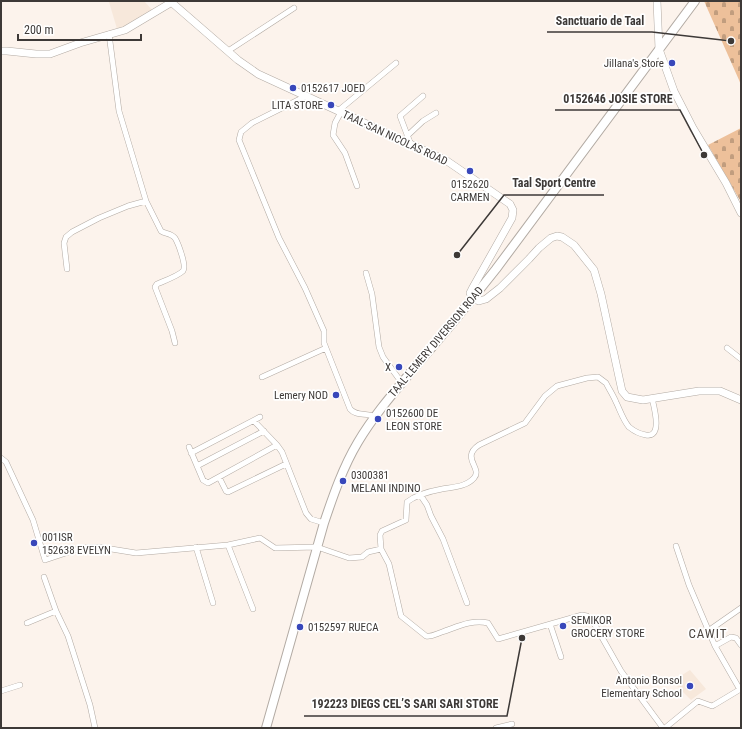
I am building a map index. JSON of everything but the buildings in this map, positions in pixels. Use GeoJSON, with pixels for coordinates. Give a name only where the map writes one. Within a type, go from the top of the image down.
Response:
{"type":"FeatureCollection","features":[{"type":"Feature","properties":{"kind":"main road"},"geometry":{"type":"LineString","coordinates":[[656,1],[659,49],[674,91],[693,128],[726,183],[741,212]]}},
{"type":"Feature","properties":{"kind":"main road","name":"TAAL-LEMERY DIVERSION ROAD"},"geometry":{"type":"LineString","coordinates":[[266,728],[324,523],[334,493],[351,455],[375,417],[473,299],[695,1]]}},
{"type":"Feature","properties":{"kind":"main road"},"geometry":{"type":"LineString","coordinates":[[1,51],[8,50],[36,54],[50,54],[80,42],[124,30],[171,2]]}},
{"type":"Feature","properties":{"kind":"main road","name":"TAAL-SAN NICOLAS ROAD"},"geometry":{"type":"LineString","coordinates":[[171,2],[258,74],[447,161],[505,200],[512,207],[512,218],[470,293],[473,299]]}},
{"type":"Feature","properties":{"kind":"main road"},"geometry":{"type":"LineString","coordinates":[[473,299],[479,301],[486,299],[551,238],[557,236],[562,237],[574,245],[594,270],[601,294],[622,391],[627,397],[643,400],[699,391],[720,391],[741,400]]}},
{"type":"Feature","properties":{"kind":"street"},"geometry":{"type":"LineString","coordinates":[[228,50],[294,8]]}},
{"type":"Feature","properties":{"kind":"street"},"geometry":{"type":"LineString","coordinates":[[110,34],[119,111],[146,201],[160,231],[169,234],[175,239],[184,262],[185,267],[182,272],[157,284],[155,287],[172,331],[175,343]]}},
{"type":"Feature","properties":{"kind":"street"},"geometry":{"type":"LineString","coordinates":[[357,186],[345,153],[333,135],[335,123],[340,112],[396,63]]}},
{"type":"Feature","properties":{"kind":"street"},"geometry":{"type":"LineString","coordinates":[[306,96],[252,122],[241,132],[239,140],[279,238],[305,288],[324,331],[324,343],[350,409],[356,414],[370,414],[375,417]]}},
{"type":"Feature","properties":{"kind":"street"},"geometry":{"type":"LineString","coordinates":[[411,145],[400,116],[424,96]]}},
{"type":"Feature","properties":{"kind":"street"},"geometry":{"type":"LineString","coordinates":[[407,136],[423,121],[436,114]]}},
{"type":"Feature","properties":{"kind":"street"},"geometry":{"type":"LineString","coordinates":[[67,269],[64,243],[66,237],[72,232],[99,218],[128,206],[146,201]]}},
{"type":"Feature","properties":{"kind":"street"},"geometry":{"type":"LineString","coordinates":[[366,273],[372,294],[379,348],[383,357],[402,383]]}},
{"type":"Feature","properties":{"kind":"street"},"geometry":{"type":"LineString","coordinates":[[262,377],[326,348]]}},
{"type":"Feature","properties":{"kind":"street"},"geometry":{"type":"LineString","coordinates":[[727,348],[741,359]]}},
{"type":"Feature","properties":{"kind":"street"},"geometry":{"type":"LineString","coordinates":[[652,398],[656,424],[655,431],[648,435],[637,432],[624,420],[616,400],[602,379],[598,377],[587,378],[557,386],[545,396],[525,422],[473,449],[470,457],[476,471],[474,478],[464,485],[444,489],[411,499],[407,502],[406,520],[382,531],[380,535],[381,549],[389,564],[401,616],[426,636],[430,636],[473,621],[488,623],[498,639],[582,615],[587,616],[595,625],[621,671],[664,728],[698,702],[712,706],[740,688],[715,646],[708,631],[689,585],[676,546]]}},
{"type":"Feature","properties":{"kind":"street"},"geometry":{"type":"LineString","coordinates":[[191,453],[260,417]]}},
{"type":"Feature","properties":{"kind":"street"},"geometry":{"type":"LineString","coordinates":[[254,421],[277,445],[306,514],[311,519],[324,523]]}},
{"type":"Feature","properties":{"kind":"street"},"geometry":{"type":"LineString","coordinates":[[197,466],[264,431]]}},
{"type":"Feature","properties":{"kind":"street"},"geometry":{"type":"LineString","coordinates":[[216,432],[220,438]]}},
{"type":"Feature","properties":{"kind":"street"},"geometry":{"type":"LineString","coordinates":[[188,447],[203,480],[206,483],[277,445]]}},
{"type":"Feature","properties":{"kind":"street"},"geometry":{"type":"LineString","coordinates":[[1,458],[6,462],[33,520],[44,560],[81,548],[99,547],[136,553],[196,547],[228,546],[242,541],[260,538],[275,548],[317,547],[349,558],[362,557],[368,552],[381,549]]}},
{"type":"Feature","properties":{"kind":"street"},"geometry":{"type":"LineString","coordinates":[[219,477],[226,492],[228,492],[286,464]]}},
{"type":"Feature","properties":{"kind":"street"},"geometry":{"type":"LineString","coordinates":[[421,496],[427,505],[443,539],[468,603]]}},
{"type":"Feature","properties":{"kind":"street"},"geometry":{"type":"LineString","coordinates":[[228,546],[253,609]]}},
{"type":"Feature","properties":{"kind":"street"},"geometry":{"type":"LineString","coordinates":[[196,547],[213,603]]}},
{"type":"Feature","properties":{"kind":"street"},"geometry":{"type":"LineString","coordinates":[[44,577],[77,662],[90,705],[95,728]]}},
{"type":"Feature","properties":{"kind":"street"},"geometry":{"type":"LineString","coordinates":[[708,631],[741,608]]}},
{"type":"Feature","properties":{"kind":"street"},"geometry":{"type":"LineString","coordinates":[[26,622],[56,611]]}},
{"type":"Feature","properties":{"kind":"street"},"geometry":{"type":"LineString","coordinates":[[550,624],[561,658]]}},
{"type":"Feature","properties":{"kind":"street"},"geometry":{"type":"LineString","coordinates":[[715,646],[731,637],[736,638],[741,645]]}},
{"type":"Feature","properties":{"kind":"street"},"geometry":{"type":"LineString","coordinates":[[1,691],[20,685]]}},
{"type":"Feature","properties":{"kind":"street"},"geometry":{"type":"LineString","coordinates":[[496,728],[512,724]]}},
{"type":"Feature","properties":{"kind":"shaded area"},"geometry":{"type":"Polygon","coordinates":[[[144,1],[155,13],[118,32],[109,2],[144,1]]]}},
{"type":"Feature","properties":{"kind":"shaded area","name":"Antonio Bonsol Elementary School"},"geometry":{"type":"Polygon","coordinates":[[[690,670],[706,689],[691,700],[674,683],[690,670]]]}},
{"type":"Feature","properties":{"kind":"green space"},"geometry":{"type":"Polygon","coordinates":[[[704,1],[741,1],[741,85],[739,80],[704,1]]]}},
{"type":"Feature","properties":{"kind":"green space"},"geometry":{"type":"Polygon","coordinates":[[[741,128],[741,202],[708,145],[741,128]]]}},
{"type":"Feature","properties":{"kind":"place","name":"Sanctuario de Taal"},"geometry":{"type":"Point","coordinates":[731,41]}},
{"type":"Feature","properties":{"kind":"place","name":"Jillana's Store"},"geometry":{"type":"Point","coordinates":[672,63]}},
{"type":"Feature","properties":{"kind":"place","name":"0152617 JOED"},"geometry":{"type":"Point","coordinates":[293,88]}},
{"type":"Feature","properties":{"kind":"place","name":"LITA STORE"},"geometry":{"type":"Point","coordinates":[331,105]}},
{"type":"Feature","properties":{"kind":"place","name":"0152646 JOSIE STORE"},"geometry":{"type":"Point","coordinates":[704,155]}},
{"type":"Feature","properties":{"kind":"place","name":"0152620 CARMEN"},"geometry":{"type":"Point","coordinates":[470,171]}},
{"type":"Feature","properties":{"kind":"place","name":"Taal Sport Centre"},"geometry":{"type":"Point","coordinates":[457,255]}},
{"type":"Feature","properties":{"kind":"place","name":"X"},"geometry":{"type":"Point","coordinates":[399,367]}},
{"type":"Feature","properties":{"kind":"place","name":"Lemery NOD"},"geometry":{"type":"Point","coordinates":[336,395]}},
{"type":"Feature","properties":{"kind":"place","name":"0152600 DE LEON STORE"},"geometry":{"type":"Point","coordinates":[378,419]}},
{"type":"Feature","properties":{"kind":"place","name":"0300381 MELANI INDINO"},"geometry":{"type":"Point","coordinates":[343,481]}},
{"type":"Feature","properties":{"kind":"place","name":"001ISR 152638 EVELYN"},"geometry":{"type":"Point","coordinates":[34,543]}},
{"type":"Feature","properties":{"kind":"place","name":"SEMIKOR GROCERY STORE"},"geometry":{"type":"Point","coordinates":[563,626]}},
{"type":"Feature","properties":{"kind":"place","name":"0152597 RUECA"},"geometry":{"type":"Point","coordinates":[300,627]}},
{"type":"Feature","properties":{"kind":"place","name":"192223 DIEGS CEL’S SARI SARI STORE"},"geometry":{"type":"Point","coordinates":[522,638]}},
{"type":"Feature","properties":{"kind":"place","name":"Antonio Bonsol Elementary School"},"geometry":{"type":"Point","coordinates":[690,686]}},
{"type":"Feature","properties":{"kind":"district","name":"CAWIT"},"geometry":{"type":"Point","coordinates":[708,633]}}]}
